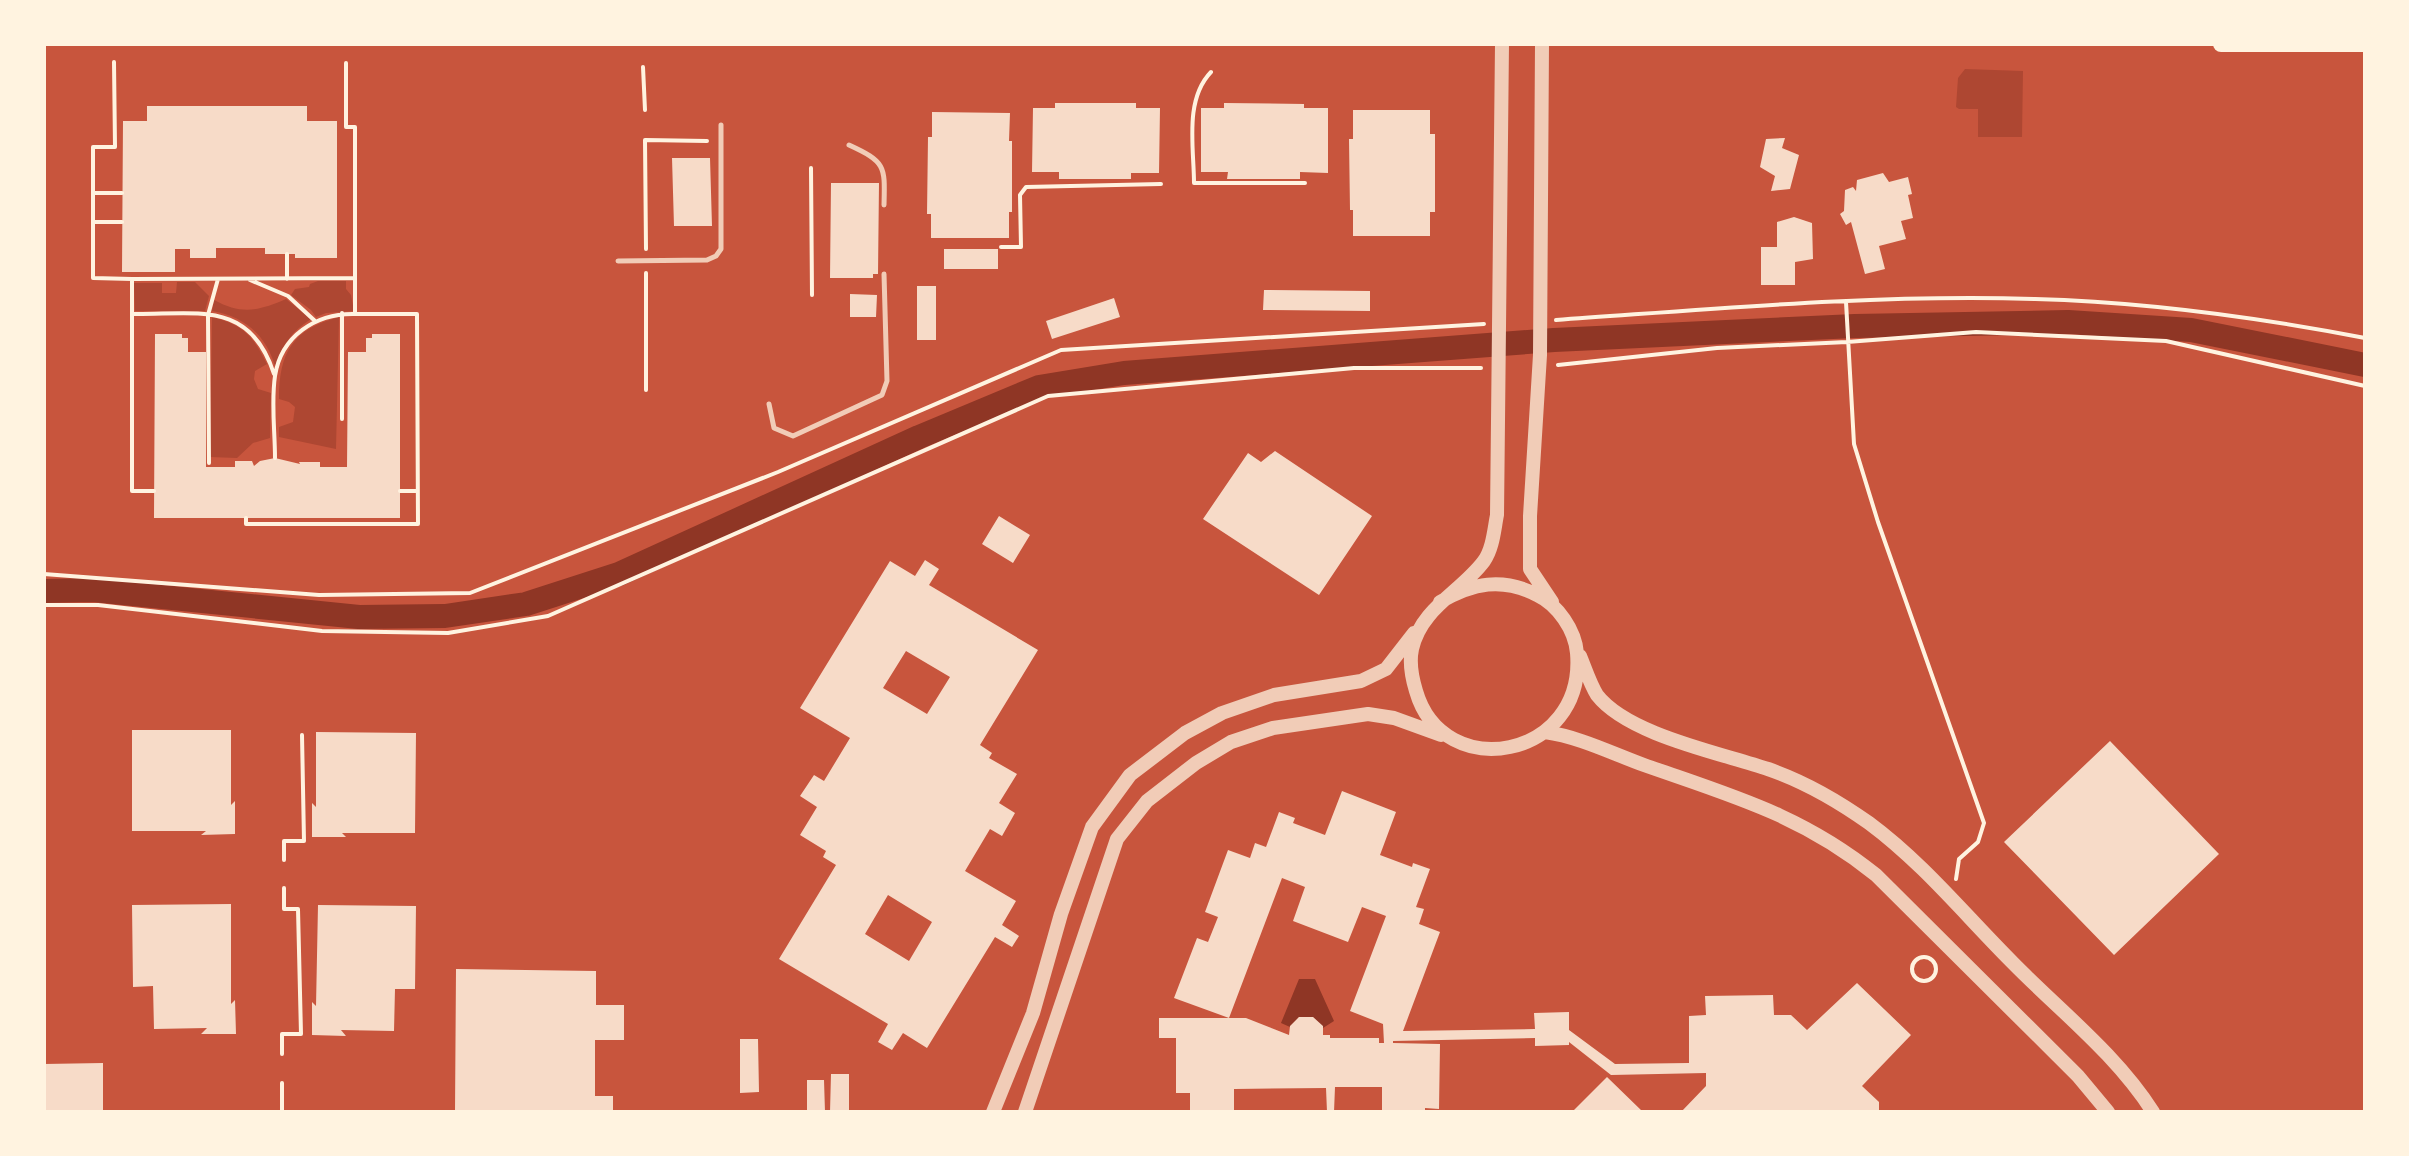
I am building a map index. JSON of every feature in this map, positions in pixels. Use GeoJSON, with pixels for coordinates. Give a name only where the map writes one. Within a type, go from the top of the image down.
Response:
{"type":"FeatureCollection","features":[{"type":"Feature","properties":{"kind":"main road"},"geometry":{"type":"LineString","coordinates":[[2221,44],[2365,44]]}},
{"type":"Feature","properties":{"kind":"street"},"geometry":{"type":"LineString","coordinates":[[993,1112],[1033,1013],[1061,914],[1092,827],[1130,775],[1185,733],[1222,713],[1274,695],[1361,681],[1386,669],[1440,602],[1484,561],[1491,548],[1497,515],[1502,44]]}},
{"type":"Feature","properties":{"kind":"street"},"geometry":{"type":"LineString","coordinates":[[1542,44],[1540,323],[1530,569],[1561,615],[1597,694],[1616,712],[1637,724],[1707,751],[1770,769],[1830,797],[1882,834],[1918,864],[2015,965],[2100,1047],[2139,1091],[2153,1112]]}},
{"type":"Feature","properties":{"kind":"street"},"geometry":{"type":"LineString","coordinates":[[1440,602],[1464,589],[1490,583],[1517,586],[1541,597],[1561,615]]}},
{"type":"Feature","properties":{"kind":"street"},"geometry":{"type":"LineString","coordinates":[[1422,624],[1412,649],[1411,676],[1419,703],[1435,725],[1456,740]]}},
{"type":"Feature","properties":{"kind":"street"},"geometry":{"type":"LineString","coordinates":[[1025,1112],[1117,839],[1147,801],[1196,763],[1231,742],[1273,728],[1368,714],[1394,718],[1478,748],[1502,749],[1524,744],[1545,732],[1562,716],[1573,695],[1578,671],[1576,647]]}},
{"type":"Feature","properties":{"kind":"street"},"geometry":{"type":"LineString","coordinates":[[1545,732],[1576,739],[1754,803],[1809,828],[1853,856],[1876,875],[2078,1076],[2108,1112]]}},
{"type":"Feature","properties":{"kind":"lane"},"geometry":{"type":"LineString","coordinates":[[618,261],[707,260],[716,256],[721,249],[721,125]]}},
{"type":"Feature","properties":{"kind":"lane"},"geometry":{"type":"LineString","coordinates":[[849,145],[873,156],[884,173],[884,205]]}},
{"type":"Feature","properties":{"kind":"lane"},"geometry":{"type":"LineString","coordinates":[[769,404],[774,428],[793,436],[882,395],[887,381],[884,274]]}},
{"type":"Feature","properties":{"kind":"path"},"geometry":{"type":"LineString","coordinates":[[114,62],[115,147],[93,147],[93,278],[355,278]]}},
{"type":"Feature","properties":{"kind":"path"},"geometry":{"type":"LineString","coordinates":[[346,63],[346,127],[355,127],[355,314]]}},
{"type":"Feature","properties":{"kind":"path"},"geometry":{"type":"LineString","coordinates":[[643,67],[645,110]]}},
{"type":"Feature","properties":{"kind":"path"},"geometry":{"type":"LineString","coordinates":[[1211,72],[1202,82],[1193,108],[1194,183],[1305,183]]}},
{"type":"Feature","properties":{"kind":"path"},"geometry":{"type":"LineString","coordinates":[[646,251],[645,140],[709,141]]}},
{"type":"Feature","properties":{"kind":"path"},"geometry":{"type":"LineString","coordinates":[[811,168],[812,295]]}},
{"type":"Feature","properties":{"kind":"path"},"geometry":{"type":"LineString","coordinates":[[1001,247],[1021,247],[1020,195],[1026,187],[1161,184]]}},
{"type":"Feature","properties":{"kind":"path"},"geometry":{"type":"LineString","coordinates":[[93,193],[122,193]]}},
{"type":"Feature","properties":{"kind":"path"},"geometry":{"type":"LineString","coordinates":[[93,222],[122,222]]}},
{"type":"Feature","properties":{"kind":"path"},"geometry":{"type":"LineString","coordinates":[[287,254],[287,279]]}},
{"type":"Feature","properties":{"kind":"path"},"geometry":{"type":"LineString","coordinates":[[646,390],[646,269],[653,268]]}},
{"type":"Feature","properties":{"kind":"path"},"geometry":{"type":"LineString","coordinates":[[132,279],[132,491],[154,491]]}},
{"type":"Feature","properties":{"kind":"path"},"geometry":{"type":"LineString","coordinates":[[209,463],[208,315],[218,279]]}},
{"type":"Feature","properties":{"kind":"path"},"geometry":{"type":"LineString","coordinates":[[249,279],[288,296],[315,321]]}},
{"type":"Feature","properties":{"kind":"path"},"geometry":{"type":"LineString","coordinates":[[1540,323],[1888,299],[2036,299],[2155,306],[2260,318],[2365,338]]}},
{"type":"Feature","properties":{"kind":"path"},"geometry":{"type":"LineString","coordinates":[[1846,302],[1854,444],[1984,823],[1978,842],[1959,859],[1956,883]]}},
{"type":"Feature","properties":{"kind":"path"},"geometry":{"type":"LineString","coordinates":[[342,313],[342,419]]}},
{"type":"Feature","properties":{"kind":"path"},"geometry":{"type":"LineString","coordinates":[[246,518],[246,524],[283,521],[418,524],[417,314],[342,313],[315,321],[291,340],[275,376]]}},
{"type":"Feature","properties":{"kind":"path"},"geometry":{"type":"LineString","coordinates":[[132,314],[223,316],[240,323],[254,334],[267,352],[275,376],[275,458]]}},
{"type":"Feature","properties":{"kind":"path"},"geometry":{"type":"LineString","coordinates":[[44,574],[319,595],[470,593],[778,472],[1061,350],[1498,327]]}},
{"type":"Feature","properties":{"kind":"path"},"geometry":{"type":"LineString","coordinates":[[1539,360],[1976,332],[2166,341],[2365,386]]}},
{"type":"Feature","properties":{"kind":"path"},"geometry":{"type":"LineString","coordinates":[[44,605],[98,605],[322,631],[448,633],[548,616],[1048,396],[1354,368],[1497,362]]}},
{"type":"Feature","properties":{"kind":"path"},"geometry":{"type":"LineString","coordinates":[[400,491],[418,491]]}},
{"type":"Feature","properties":{"kind":"path"},"geometry":{"type":"LineString","coordinates":[[284,860],[284,841],[304,841],[302,735]]}},
{"type":"Feature","properties":{"kind":"path"},"geometry":{"type":"LineString","coordinates":[[282,1054],[282,1034],[301,1034],[298,909],[284,909],[284,888]]}},
{"type":"Feature","properties":{"kind":"path"},"geometry":{"type":"LineString","coordinates":[[1924,957],[1932,961],[1936,970],[1933,977],[1926,981],[1915,977],[1912,970],[1917,959],[1924,957]]}},
{"type":"Feature","properties":{"kind":"path"},"geometry":{"type":"LineString","coordinates":[[282,1083],[282,1112]]}},
{"type":"Feature","properties":{"kind":"shaded area"},"geometry":{"type":"Polygon","coordinates":[[[1965,69],[2023,71],[2022,137],[1978,137],[1978,109],[1956,107],[1958,78],[1965,69]]]}},
{"type":"Feature","properties":{"kind":"shaded area"},"geometry":{"type":"Polygon","coordinates":[[[318,281],[346,281],[354,311],[316,317],[291,295],[295,289],[309,287],[318,281]]]}},
{"type":"Feature","properties":{"kind":"shaded area"},"geometry":{"type":"Polygon","coordinates":[[[177,282],[195,282],[209,296],[205,311],[135,311],[134,283],[162,283],[162,293],[176,293],[177,282]]]}},
{"type":"Feature","properties":{"kind":"shaded area"},"geometry":{"type":"Polygon","coordinates":[[[286,299],[311,319],[288,340],[275,366],[260,336],[244,322],[212,311],[214,300],[233,308],[250,310],[286,299]]]}},
{"type":"Feature","properties":{"kind":"shaded area"},"geometry":{"type":"Polygon","coordinates":[[[212,317],[246,333],[267,364],[255,371],[254,379],[258,389],[271,393],[270,438],[253,443],[237,458],[210,457],[212,317]]]}},
{"type":"Feature","properties":{"kind":"shaded area"},"geometry":{"type":"Polygon","coordinates":[[[339,317],[336,449],[279,437],[279,427],[293,422],[295,407],[279,399],[286,356],[292,345],[310,328],[339,317]]]}},
{"type":"Feature","properties":{"kind":"shaded area"},"geometry":{"type":"Polygon","coordinates":[[[1299,979],[1315,979],[1334,1021],[1323,1028],[1313,1017],[1299,1017],[1290,1027],[1281,1023],[1299,979]]]}},
{"type":"Feature","properties":{"kind":"building"},"geometry":{"type":"Polygon","coordinates":[[[1055,103],[1136,103],[1136,108],[1160,108],[1159,173],[1131,173],[1131,179],[1059,179],[1059,172],[1032,172],[1033,108],[1055,108],[1055,103]]]}},
{"type":"Feature","properties":{"kind":"building"},"geometry":{"type":"Polygon","coordinates":[[[1224,103],[1304,104],[1304,108],[1328,108],[1328,173],[1300,172],[1300,179],[1227,179],[1228,172],[1201,172],[1201,108],[1224,108],[1224,103]]]}},
{"type":"Feature","properties":{"kind":"building"},"geometry":{"type":"Polygon","coordinates":[[[147,106],[307,106],[307,121],[337,121],[337,258],[265,254],[265,248],[216,248],[216,258],[190,258],[190,249],[175,249],[175,272],[122,272],[123,121],[147,121],[147,106]]]}},
{"type":"Feature","properties":{"kind":"building"},"geometry":{"type":"Polygon","coordinates":[[[1353,110],[1430,110],[1430,134],[1435,134],[1435,212],[1430,212],[1430,236],[1353,236],[1349,139],[1353,139],[1353,110]]]}},
{"type":"Feature","properties":{"kind":"building"},"geometry":{"type":"Polygon","coordinates":[[[932,112],[1010,113],[1012,212],[1009,212],[1009,238],[931,238],[931,214],[927,214],[928,137],[932,137],[932,112]]]}},
{"type":"Feature","properties":{"kind":"building"},"geometry":{"type":"Polygon","coordinates":[[[1785,138],[1782,148],[1799,155],[1790,189],[1771,191],[1775,176],[1760,167],[1766,139],[1785,138]]]}},
{"type":"Feature","properties":{"kind":"building"},"geometry":{"type":"Polygon","coordinates":[[[672,158],[710,158],[712,226],[674,226],[672,158]]]}},
{"type":"Feature","properties":{"kind":"building"},"geometry":{"type":"Polygon","coordinates":[[[1883,173],[1889,182],[1908,177],[1913,218],[1901,221],[1906,239],[1879,246],[1885,269],[1865,274],[1851,222],[1846,225],[1840,214],[1844,211],[1845,190],[1853,187],[1856,191],[1857,180],[1883,173]]]}},
{"type":"Feature","properties":{"kind":"building"},"geometry":{"type":"Polygon","coordinates":[[[831,183],[879,183],[878,274],[873,274],[873,278],[830,278],[831,183]]]}},
{"type":"Feature","properties":{"kind":"building"},"geometry":{"type":"Polygon","coordinates":[[[1794,217],[1812,223],[1813,259],[1795,262],[1795,285],[1761,285],[1761,247],[1777,247],[1777,222],[1794,217]]]}},
{"type":"Feature","properties":{"kind":"building"},"geometry":{"type":"Polygon","coordinates":[[[944,249],[998,249],[998,269],[944,269],[944,249]]]}},
{"type":"Feature","properties":{"kind":"building"},"geometry":{"type":"Polygon","coordinates":[[[917,286],[936,286],[936,340],[917,340],[917,286]]]}},
{"type":"Feature","properties":{"kind":"building"},"geometry":{"type":"Polygon","coordinates":[[[1264,290],[1370,291],[1370,311],[1263,310],[1264,290]]]}},
{"type":"Feature","properties":{"kind":"building"},"geometry":{"type":"Polygon","coordinates":[[[850,294],[877,295],[876,317],[850,317],[850,294]]]}},
{"type":"Feature","properties":{"kind":"building"},"geometry":{"type":"Polygon","coordinates":[[[1114,298],[1120,317],[1052,339],[1046,321],[1114,298]]]}},
{"type":"Feature","properties":{"kind":"building"},"geometry":{"type":"Polygon","coordinates":[[[155,334],[182,334],[182,338],[188,338],[188,352],[206,352],[206,467],[235,467],[235,461],[252,461],[254,466],[260,461],[275,458],[300,464],[320,462],[320,467],[347,467],[348,352],[366,352],[366,338],[372,338],[372,334],[400,334],[400,518],[154,518],[155,334]]]}},
{"type":"Feature","properties":{"kind":"building"},"geometry":{"type":"Polygon","coordinates":[[[1275,451],[1372,516],[1319,595],[1203,519],[1248,453],[1261,462],[1275,451]]]}},
{"type":"Feature","properties":{"kind":"building"},"geometry":{"type":"Polygon","coordinates":[[[999,516],[1030,535],[1013,563],[982,544],[999,516]]]}},
{"type":"Feature","properties":{"kind":"building"},"geometry":{"type":"Polygon","coordinates":[[[925,560],[939,569],[929,585],[1038,650],[980,745],[992,753],[989,758],[1017,774],[999,803],[1015,813],[1002,836],[990,829],[965,871],[1016,901],[1002,925],[1019,936],[1012,947],[995,937],[927,1048],[903,1033],[892,1050],[878,1042],[888,1024],[779,959],[836,865],[823,857],[826,851],[800,835],[817,807],[800,796],[814,775],[824,781],[850,738],[800,708],[890,561],[915,576],[925,560]],[[906,651],[883,688],[927,714],[950,677],[906,651]],[[888,895],[865,934],[909,961],[932,922],[888,895]]]}},
{"type":"Feature","properties":{"kind":"building"},"geometry":{"type":"Polygon","coordinates":[[[132,730],[231,730],[231,805],[235,801],[235,834],[132,831],[132,730]]]}},
{"type":"Feature","properties":{"kind":"building"},"geometry":{"type":"Polygon","coordinates":[[[316,732],[416,733],[415,833],[342,833],[346,837],[312,837],[312,803],[316,807],[316,732]]]}},
{"type":"Feature","properties":{"kind":"building"},"geometry":{"type":"Polygon","coordinates":[[[2110,741],[2219,854],[2114,955],[2004,842],[2110,741]]]}},
{"type":"Feature","properties":{"kind":"building"},"geometry":{"type":"Polygon","coordinates":[[[1342,791],[1396,812],[1380,855],[1412,867],[1413,863],[1430,869],[1416,907],[1424,909],[1419,924],[1440,932],[1403,1031],[1535,1029],[1534,1013],[1569,1012],[1569,1030],[1615,1064],[1689,1063],[1689,1016],[1706,1015],[1705,996],[1773,995],[1774,1015],[1791,1015],[1807,1030],[1857,983],[1911,1035],[1862,1086],[1879,1102],[1879,1112],[1681,1112],[1706,1086],[1706,1073],[1611,1075],[1569,1042],[1569,1045],[1535,1046],[1535,1038],[1393,1041],[1440,1044],[1439,1109],[1382,1112],[1382,1087],[1335,1087],[1334,1112],[1327,1112],[1326,1088],[1234,1089],[1234,1112],[1190,1112],[1190,1093],[1176,1093],[1176,1038],[1159,1038],[1159,1018],[1229,1018],[1174,998],[1197,938],[1208,942],[1218,917],[1205,912],[1228,850],[1250,858],[1255,843],[1266,847],[1279,812],[1295,818],[1293,823],[1325,835],[1342,791]],[[1282,878],[1229,1018],[1246,1018],[1289,1035],[1290,1026],[1299,1017],[1313,1017],[1323,1026],[1323,1035],[1330,1035],[1330,1038],[1379,1038],[1379,1043],[1384,1043],[1383,1024],[1350,1011],[1386,916],[1362,907],[1348,942],[1293,921],[1305,887],[1282,878]]]}},
{"type":"Feature","properties":{"kind":"building"},"geometry":{"type":"Polygon","coordinates":[[[231,904],[231,1004],[235,1000],[236,1034],[201,1034],[207,1028],[154,1029],[153,986],[133,987],[132,905],[231,904]]]}},
{"type":"Feature","properties":{"kind":"building"},"geometry":{"type":"Polygon","coordinates":[[[318,905],[416,906],[415,989],[395,989],[394,1031],[341,1030],[346,1036],[312,1035],[312,1002],[316,1006],[318,905]]]}},
{"type":"Feature","properties":{"kind":"building"},"geometry":{"type":"Polygon","coordinates":[[[456,969],[596,971],[596,1005],[624,1005],[624,1040],[595,1040],[595,1096],[613,1096],[613,1112],[455,1112],[456,969]]]}},
{"type":"Feature","properties":{"kind":"building"},"geometry":{"type":"Polygon","coordinates":[[[740,1039],[758,1039],[759,1092],[740,1093],[740,1039]]]}},
{"type":"Feature","properties":{"kind":"building"},"geometry":{"type":"Polygon","coordinates":[[[103,1063],[103,1112],[44,1112],[44,1064],[103,1063]]]}},
{"type":"Feature","properties":{"kind":"building"},"geometry":{"type":"Polygon","coordinates":[[[831,1074],[849,1074],[849,1112],[830,1112],[831,1074]]]}},
{"type":"Feature","properties":{"kind":"building"},"geometry":{"type":"Polygon","coordinates":[[[1607,1077],[1643,1112],[1572,1112],[1607,1077]]]}},
{"type":"Feature","properties":{"kind":"building"},"geometry":{"type":"Polygon","coordinates":[[[807,1080],[824,1080],[825,1112],[807,1112],[807,1080]]]}},
{"type":"Feature","properties":{"kind":"waterway"},"geometry":{"type":"LineString","coordinates":[[44,591],[93,590],[359,617],[445,616],[526,604],[619,574],[919,437],[1039,387],[1124,373],[1554,340],[1855,326],[2068,322],[2191,330],[2365,365]]}}]}
